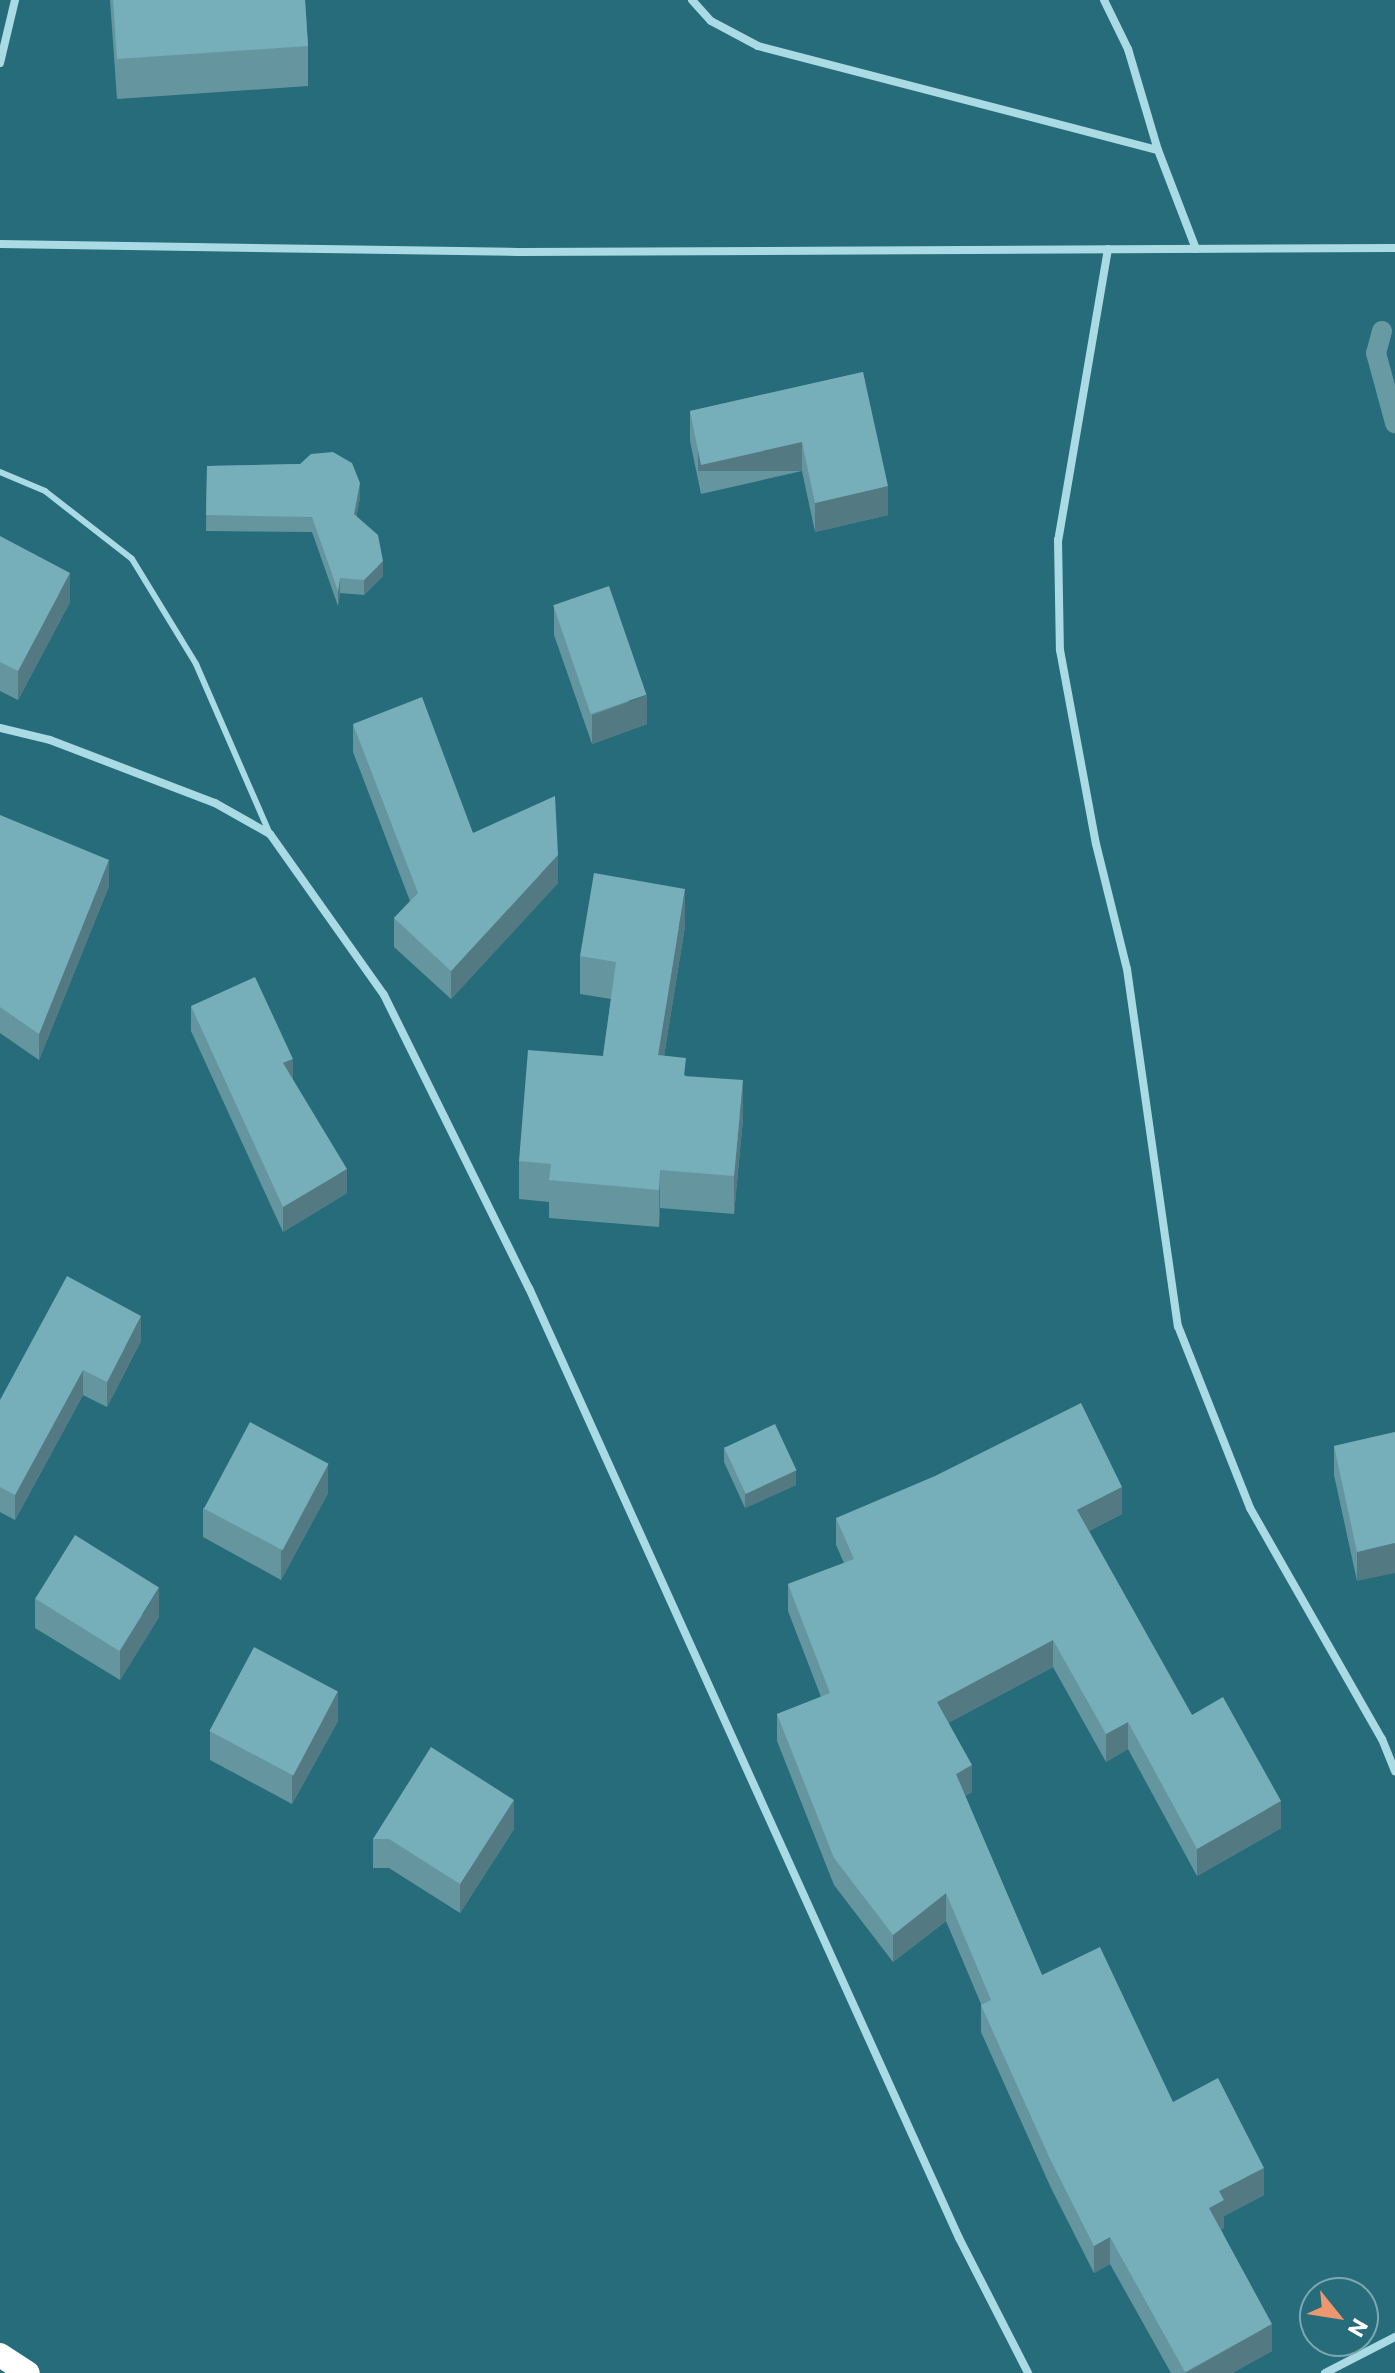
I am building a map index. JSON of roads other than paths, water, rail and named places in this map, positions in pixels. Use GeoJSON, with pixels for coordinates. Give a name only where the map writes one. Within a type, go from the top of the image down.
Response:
{"type":"FeatureCollection","features":[{"type":"Feature","properties":{"kind":"highway"},"geometry":{"type":"LineString","coordinates":[[0,2355],[28,2373]]}},
{"type":"Feature","properties":{"kind":"street"},"geometry":{"type":"LineString","coordinates":[[0,63],[15,0]]}},
{"type":"Feature","properties":{"kind":"street"},"geometry":{"type":"LineString","coordinates":[[692,0],[711,21],[758,46],[1158,150]]}},
{"type":"Feature","properties":{"kind":"street"},"geometry":{"type":"LineString","coordinates":[[1104,0],[1128,49],[1158,150],[1196,249]]}},
{"type":"Feature","properties":{"kind":"street"},"geometry":{"type":"LineString","coordinates":[[0,244],[518,252],[1395,248]]}},
{"type":"Feature","properties":{"kind":"street"},"geometry":{"type":"LineString","coordinates":[[1108,249],[1058,540],[1060,650],[1096,844],[1127,969],[1178,1326],[1250,1508],[1395,1772]]}},
{"type":"Feature","properties":{"kind":"street"},"geometry":{"type":"LineString","coordinates":[[0,728],[50,740],[215,803],[270,834],[384,995],[508,1246],[952,2224],[1028,2373]]}},
{"type":"Feature","properties":{"kind":"street"},"geometry":{"type":"LineString","coordinates":[[1325,2373],[1395,2337]]}},
{"type":"Feature","properties":{"kind":"lane"},"geometry":{"type":"LineString","coordinates":[[0,472],[45,491],[132,559],[196,664],[270,834]]}},
{"type":"Feature","properties":{"kind":"waterway"},"geometry":{"type":"LineString","coordinates":[[1382,331],[1376,353],[1395,423]]}}]}
